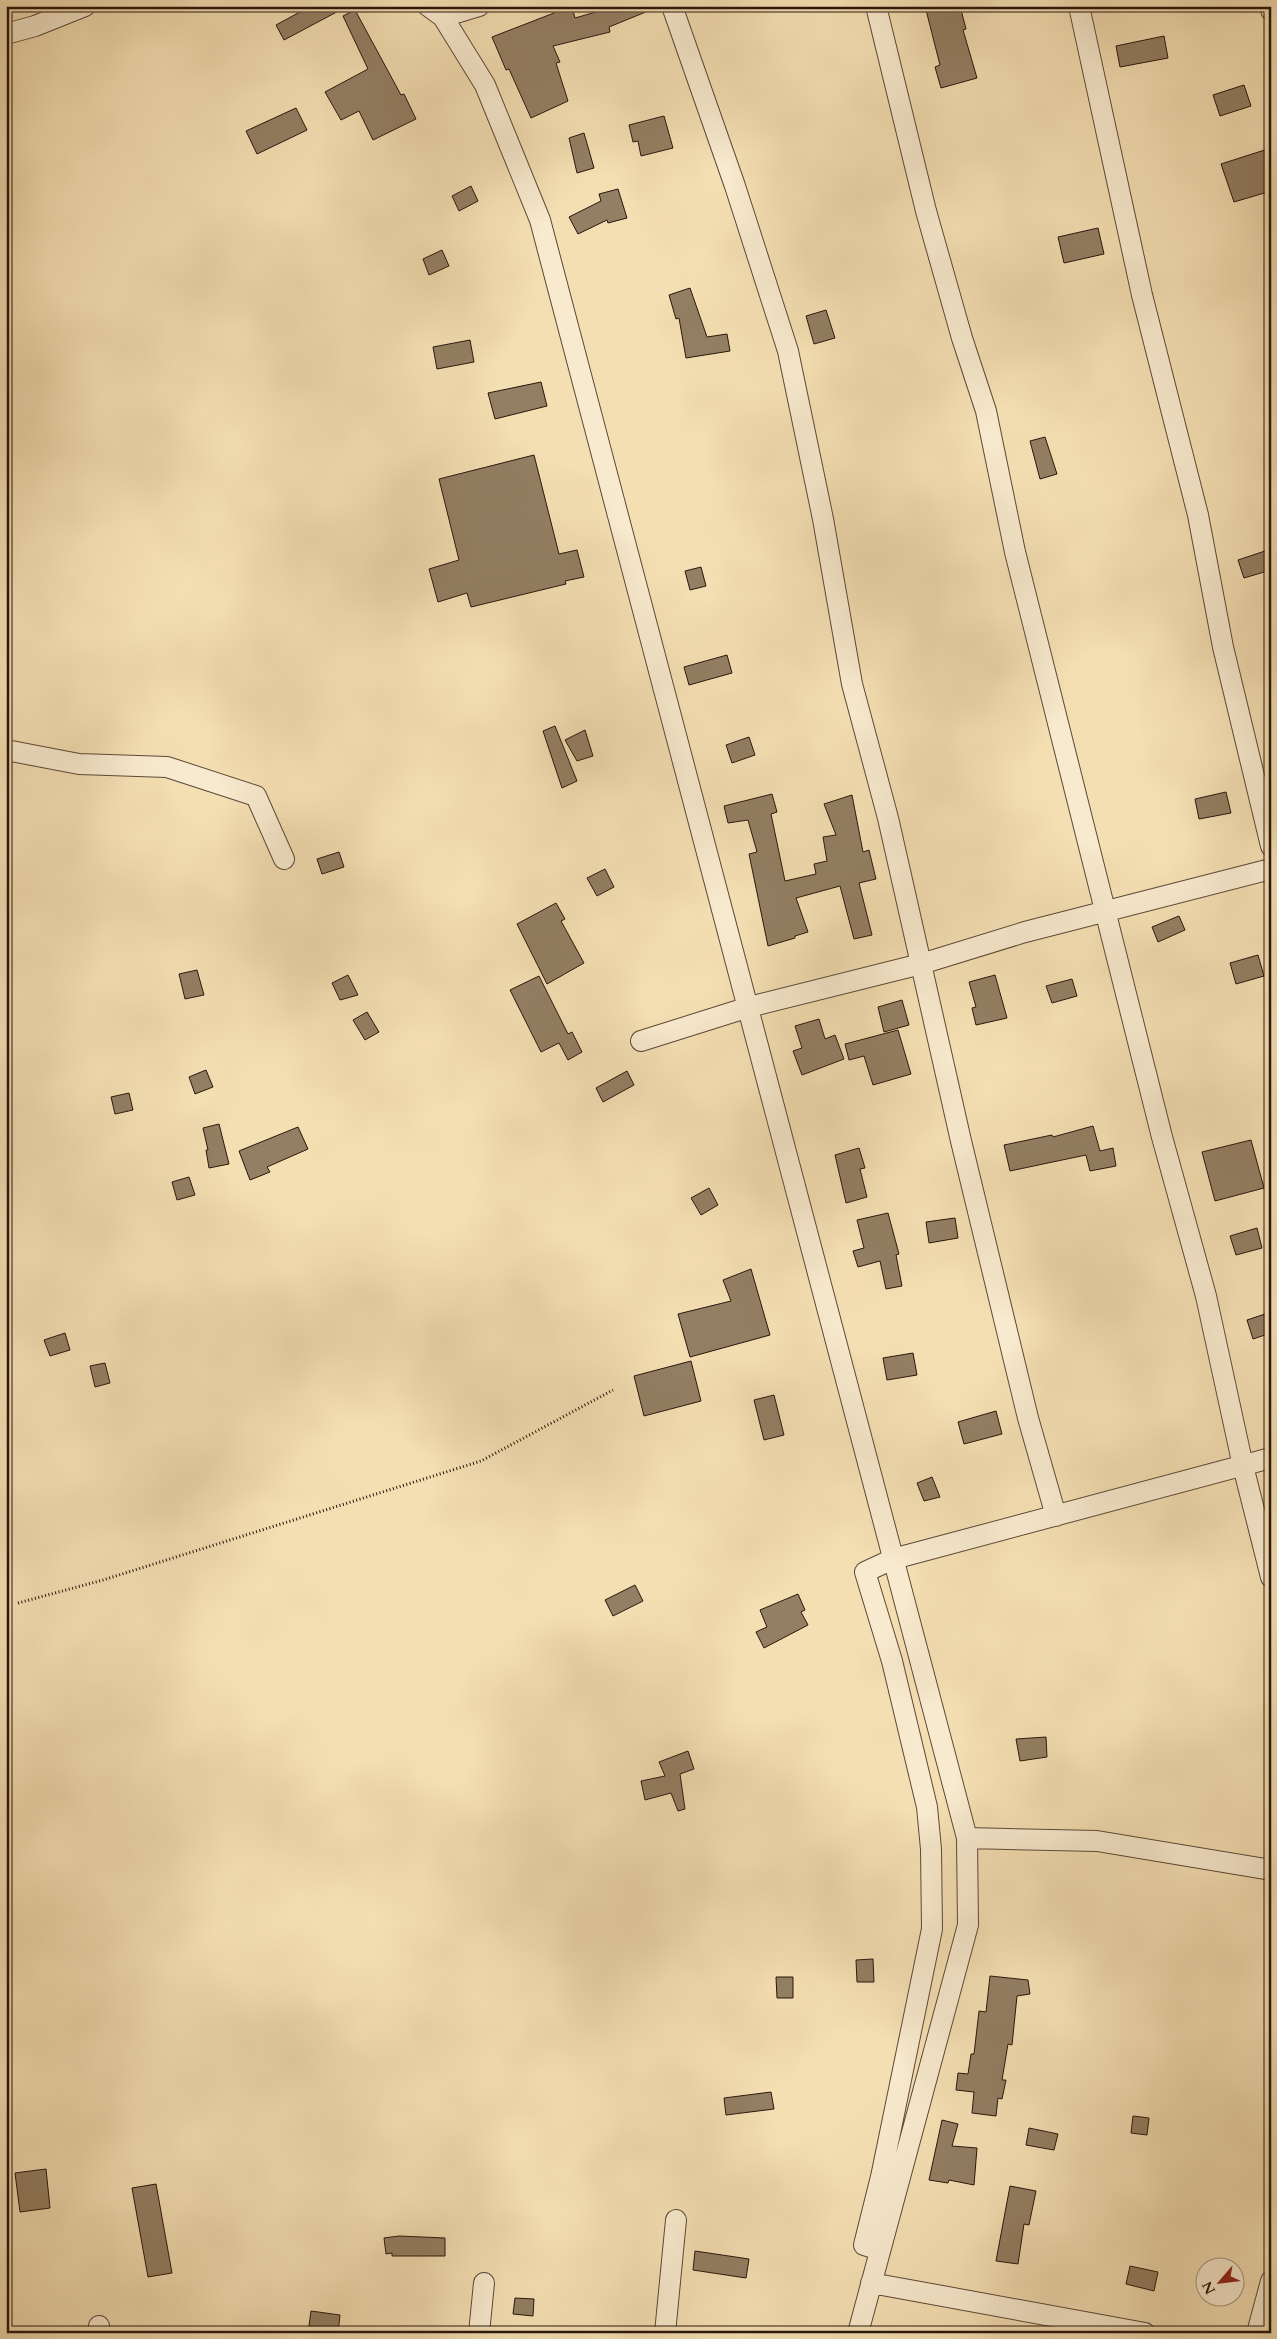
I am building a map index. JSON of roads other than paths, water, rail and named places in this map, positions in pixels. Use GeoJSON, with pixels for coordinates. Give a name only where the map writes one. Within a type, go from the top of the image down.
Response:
{"type":"FeatureCollection","features":[{"type":"Feature","properties":{"kind":"street"},"geometry":{"type":"LineString","coordinates":[[6,34],[35,26],[85,6]]}},
{"type":"Feature","properties":{"kind":"street"},"geometry":{"type":"LineString","coordinates":[[479,6],[436,12],[485,85],[540,220],[967,1838],[968,1925],[858,2333]]}},
{"type":"Feature","properties":{"kind":"street"},"geometry":{"type":"LineString","coordinates":[[672,6],[735,186],[788,351],[823,519],[852,684],[888,818],[961,1141],[1028,1418],[1056,1516]]}},
{"type":"Feature","properties":{"kind":"street"},"geometry":{"type":"LineString","coordinates":[[876,6],[926,210],[962,338],[986,411],[1015,552],[1162,1137],[1206,1296],[1243,1466],[1271,1577]]}},
{"type":"Feature","properties":{"kind":"street"},"geometry":{"type":"LineString","coordinates":[[1078,6],[1142,295],[1198,515],[1223,647],[1271,846]]}},
{"type":"Feature","properties":{"kind":"street"},"geometry":{"type":"LineString","coordinates":[[6,750],[79,764],[167,767],[256,796],[284,859]]}},
{"type":"Feature","properties":{"kind":"street"},"geometry":{"type":"LineString","coordinates":[[641,1041],[749,1008],[921,964],[1025,932],[1105,914],[1271,869]]}},
{"type":"Feature","properties":{"kind":"street"},"geometry":{"type":"LineString","coordinates":[[880,2250],[864,2245],[881,2177],[932,1929],[931,1849],[926,1807],[892,1661],[865,1572],[893,1559],[1271,1458]]}},
{"type":"Feature","properties":{"kind":"street"},"geometry":{"type":"LineString","coordinates":[[967,1838],[1097,1841],[1271,1870]]}},
{"type":"Feature","properties":{"kind":"street"},"geometry":{"type":"LineString","coordinates":[[664,2333],[676,2220]]}},
{"type":"Feature","properties":{"kind":"street"},"geometry":{"type":"LineString","coordinates":[[1257,2333],[1271,2282]]}},
{"type":"Feature","properties":{"kind":"street"},"geometry":{"type":"LineString","coordinates":[[479,2333],[484,2283]]}},
{"type":"Feature","properties":{"kind":"street"},"geometry":{"type":"LineString","coordinates":[[871,2283],[1145,2333]]}}]}
